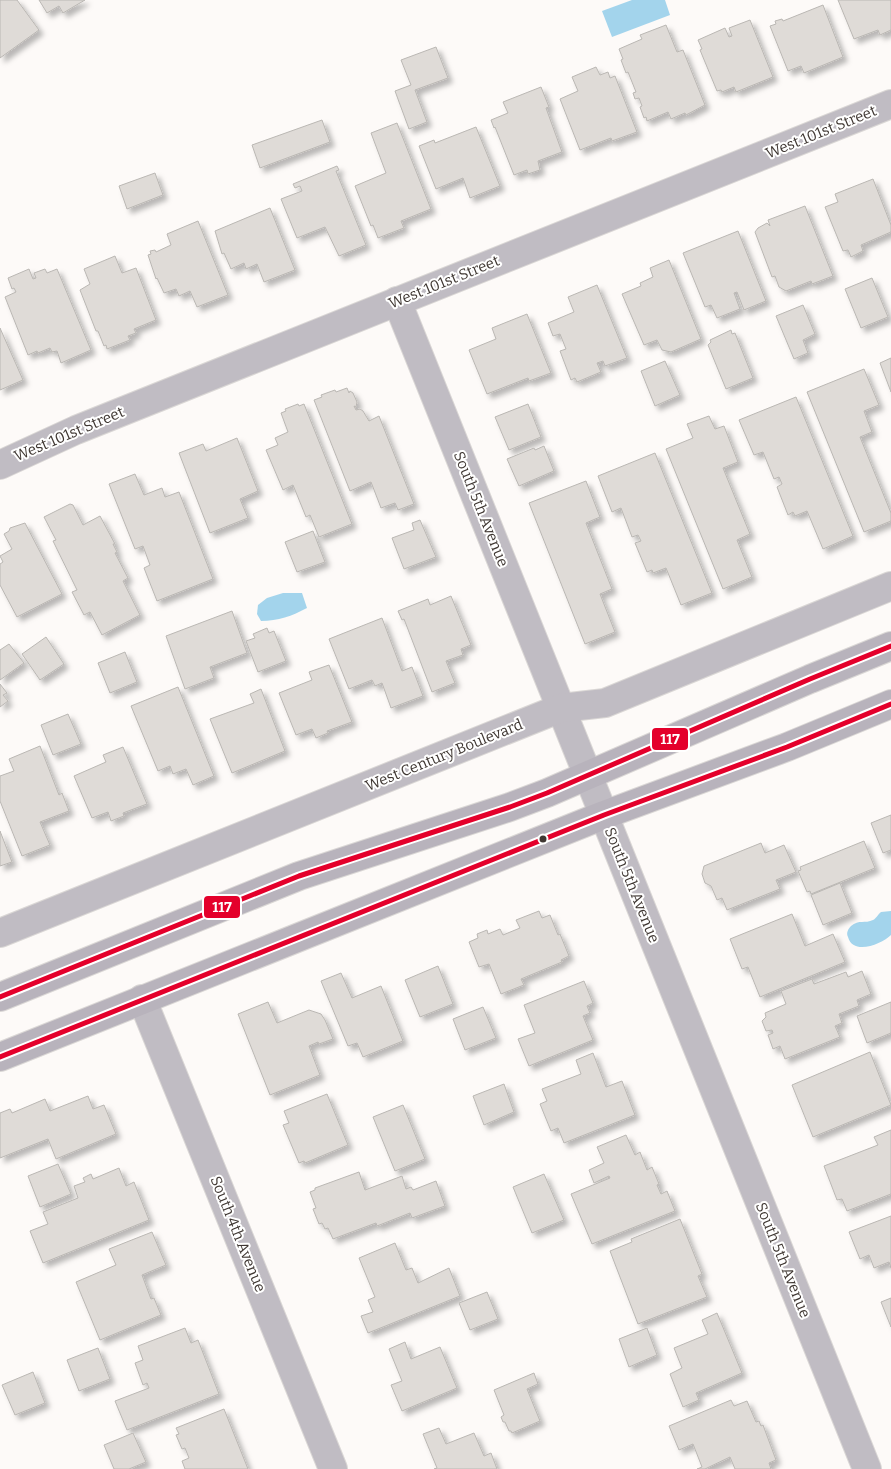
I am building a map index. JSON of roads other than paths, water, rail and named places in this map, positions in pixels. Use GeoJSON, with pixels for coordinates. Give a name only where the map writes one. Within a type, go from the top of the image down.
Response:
{"type":"FeatureCollection","features":[{"type":"Feature","properties":{"kind":"main road"},"geometry":{"type":"LineString","coordinates":[[0,997],[299,876],[510,807],[891,646]]}},
{"type":"Feature","properties":{"kind":"main road"},"geometry":{"type":"LineString","coordinates":[[0,1057],[604,815],[778,750],[891,704]]}},
{"type":"Feature","properties":{"kind":"street","name":"West 101st Street"},"geometry":{"type":"LineString","coordinates":[[0,465],[76,430],[891,104]]}},
{"type":"Feature","properties":{"kind":"street","name":"South 5th Avenue"},"geometry":{"type":"LineString","coordinates":[[397,301],[867,1469]]}},
{"type":"Feature","properties":{"kind":"street","name":"West Century Boulevard"},"geometry":{"type":"LineString","coordinates":[[0,933],[561,708],[606,703],[891,586]]}},
{"type":"Feature","properties":{"kind":"street","name":"South 4th Avenue"},"geometry":{"type":"LineString","coordinates":[[142,999],[333,1469]]}},
{"type":"Feature","properties":{"kind":"water"},"geometry":{"type":"Polygon","coordinates":[[[632,0],[665,0],[670,15],[612,37],[602,11],[632,0]]]}},
{"type":"Feature","properties":{"kind":"water"},"geometry":{"type":"Polygon","coordinates":[[[283,593],[302,593],[307,608],[285,618],[261,621],[257,614],[258,605],[267,598],[283,593]]]}},
{"type":"Feature","properties":{"kind":"water"},"geometry":{"type":"Polygon","coordinates":[[[891,911],[891,935],[875,945],[861,947],[851,943],[847,934],[851,926],[873,920],[881,912],[891,911]]]}}]}
